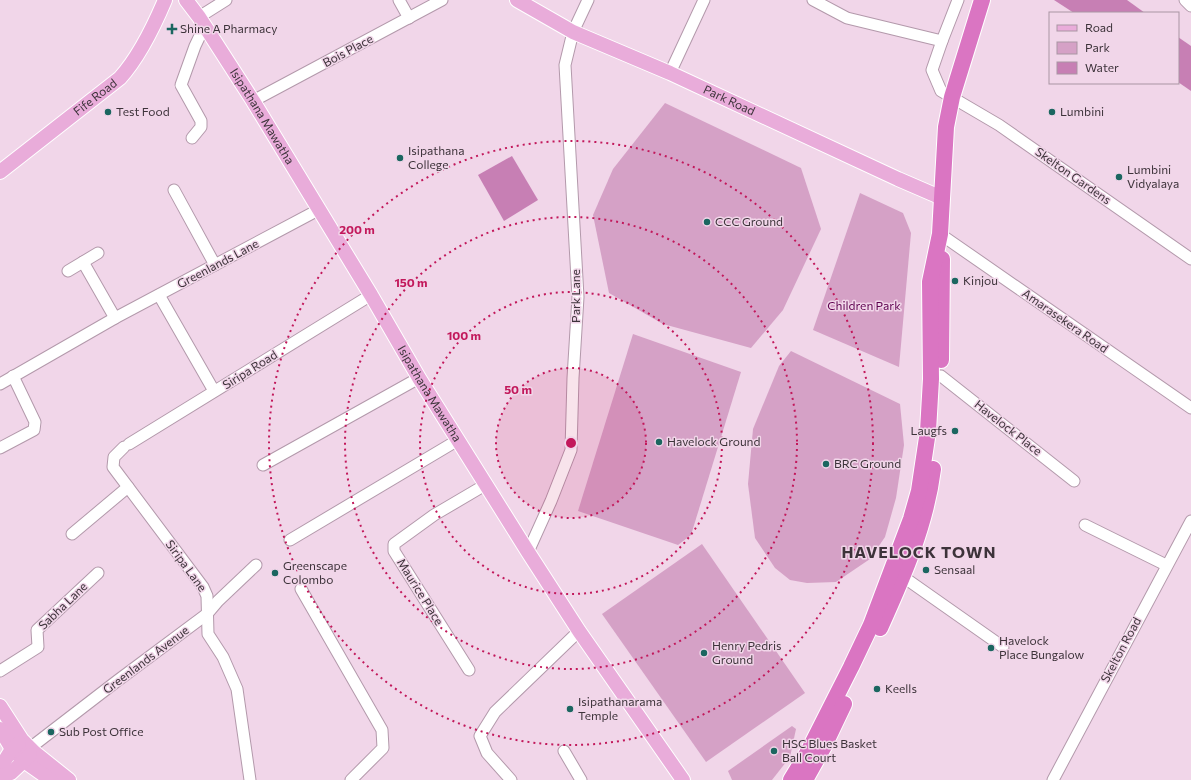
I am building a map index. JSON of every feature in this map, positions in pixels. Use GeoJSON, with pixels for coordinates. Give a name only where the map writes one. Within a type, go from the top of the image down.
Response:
{"type":"FeatureCollection","features":[{"type":"Feature","properties":{"kind":"highway"},"geometry":{"type":"LineString","coordinates":[[791,780],[808,752],[855,660],[913,512],[928,431],[931,379],[930,282],[940,234],[946,127],[952,97],[982,0]]}},
{"type":"Feature","properties":{"kind":"highway"},"geometry":{"type":"LineString","coordinates":[[805,780],[824,746],[870,650],[916,541],[930,494],[939,419],[941,376],[942,250],[940,234]]}},
{"type":"Feature","properties":{"kind":"main road","name":"Fife Road"},"geometry":{"type":"LineString","coordinates":[[0,172],[120,78],[130,67],[158,16],[165,0]]}},
{"type":"Feature","properties":{"kind":"main road","name":"Isipathana Mawatha"},"geometry":{"type":"LineString","coordinates":[[186,0],[202,21],[320,209],[485,485],[579,631],[683,780]]}},
{"type":"Feature","properties":{"kind":"main road","name":"Park Road"},"geometry":{"type":"LineString","coordinates":[[517,0],[574,32],[670,73],[942,198]]}},
{"type":"Feature","properties":{"kind":"main road"},"geometry":{"type":"LineString","coordinates":[[0,706],[24,750],[70,780]]}},
{"type":"Feature","properties":{"kind":"main road"},"geometry":{"type":"LineString","coordinates":[[0,728],[24,750],[51,780]]}},
{"type":"Feature","properties":{"kind":"main road"},"geometry":{"type":"LineString","coordinates":[[0,768],[24,750]]}},
{"type":"Feature","properties":{"kind":"main road"},"geometry":{"type":"LineString","coordinates":[[0,776],[11,773],[24,750]]}},
{"type":"Feature","properties":{"kind":"street"},"geometry":{"type":"LineString","coordinates":[[192,138],[201,127],[201,121],[181,85],[202,21],[226,0]]}},
{"type":"Feature","properties":{"kind":"street"},"geometry":{"type":"LineString","coordinates":[[399,0],[409,18]]}},
{"type":"Feature","properties":{"kind":"street","name":"Bois Place"},"geometry":{"type":"LineString","coordinates":[[253,101],[442,0]]}},
{"type":"Feature","properties":{"kind":"street","name":"Park Lane"},"geometry":{"type":"LineString","coordinates":[[528,552],[551,501],[571,450],[573,378],[578,297],[565,65],[574,32],[588,0]]}},
{"type":"Feature","properties":{"kind":"street"},"geometry":{"type":"LineString","coordinates":[[670,73],[704,0]]}},
{"type":"Feature","properties":{"kind":"street"},"geometry":{"type":"LineString","coordinates":[[813,0],[847,18],[942,41]]}},
{"type":"Feature","properties":{"kind":"street","name":"Skelton Gardens"},"geometry":{"type":"LineString","coordinates":[[958,0],[932,70],[941,91],[999,125],[1191,259]]}},
{"type":"Feature","properties":{"kind":"street"},"geometry":{"type":"LineString","coordinates":[[1185,0],[1191,6]]}},
{"type":"Feature","properties":{"kind":"street"},"geometry":{"type":"LineString","coordinates":[[174,190],[215,265]]}},
{"type":"Feature","properties":{"kind":"street","name":"Greenlands Lane"},"geometry":{"type":"LineString","coordinates":[[0,384],[116,318],[320,209]]}},
{"type":"Feature","properties":{"kind":"street","name":"Amarasekera Road"},"geometry":{"type":"LineString","coordinates":[[940,234],[1191,408]]}},
{"type":"Feature","properties":{"kind":"street"},"geometry":{"type":"LineString","coordinates":[[68,271],[98,253]]}},
{"type":"Feature","properties":{"kind":"street"},"geometry":{"type":"LineString","coordinates":[[83,262],[116,318]]}},
{"type":"Feature","properties":{"kind":"street"},"geometry":{"type":"LineString","coordinates":[[159,295],[214,391]]}},
{"type":"Feature","properties":{"kind":"street","name":"Siripa Road"},"geometry":{"type":"LineString","coordinates":[[114,457],[126,446],[371,295]]}},
{"type":"Feature","properties":{"kind":"street"},"geometry":{"type":"LineString","coordinates":[[0,448],[34,430],[35,422],[13,376]]}},
{"type":"Feature","properties":{"kind":"street","name":"Havelock Place"},"geometry":{"type":"LineString","coordinates":[[941,376],[1074,481]]}},
{"type":"Feature","properties":{"kind":"street"},"geometry":{"type":"LineString","coordinates":[[263,465],[420,378]]}},
{"type":"Feature","properties":{"kind":"street"},"geometry":{"type":"LineString","coordinates":[[290,540],[458,440]]}},
{"type":"Feature","properties":{"kind":"street","name":"Siripa Lane"},"geometry":{"type":"LineString","coordinates":[[114,457],[113,467],[203,587],[207,596],[208,634],[223,657],[237,689],[250,780]]}},
{"type":"Feature","properties":{"kind":"street","name":"Maurice Place"},"geometry":{"type":"LineString","coordinates":[[469,670],[394,551],[394,544],[434,515],[485,485]]}},
{"type":"Feature","properties":{"kind":"street"},"geometry":{"type":"LineString","coordinates":[[72,534],[128,487]]}},
{"type":"Feature","properties":{"kind":"street","name":"Skelton Road"},"geometry":{"type":"LineString","coordinates":[[1053,780],[1166,565],[1191,521]]}},
{"type":"Feature","properties":{"kind":"street"},"geometry":{"type":"LineString","coordinates":[[1085,525],[1166,565]]}},
{"type":"Feature","properties":{"kind":"street","name":"Greenlands Avenue"},"geometry":{"type":"LineString","coordinates":[[24,750],[207,614],[218,601],[256,565]]}},
{"type":"Feature","properties":{"kind":"street","name":"Sabha Lane"},"geometry":{"type":"LineString","coordinates":[[0,671],[38,647],[37,630],[98,573]]}},
{"type":"Feature","properties":{"kind":"street"},"geometry":{"type":"LineString","coordinates":[[902,576],[1002,647]]}},
{"type":"Feature","properties":{"kind":"street"},"geometry":{"type":"LineString","coordinates":[[301,589],[382,730],[383,748],[351,780]]}},
{"type":"Feature","properties":{"kind":"street"},"geometry":{"type":"LineString","coordinates":[[511,780],[487,753],[480,736],[495,712],[579,631]]}},
{"type":"Feature","properties":{"kind":"street"},"geometry":{"type":"LineString","coordinates":[[564,751],[581,780]]}},
{"type":"Feature","properties":{"kind":"green space","name":"CCC Ground"},"geometry":{"type":"Polygon","coordinates":[[[665,103],[801,168],[821,229],[783,310],[751,348],[663,324],[609,293],[593,215],[613,169],[665,103]]]}},
{"type":"Feature","properties":{"kind":"green space","name":"Children Park"},"geometry":{"type":"Polygon","coordinates":[[[860,193],[903,213],[911,233],[899,367],[813,330],[860,193]]]}},
{"type":"Feature","properties":{"kind":"green space","name":"Havelock Ground"},"geometry":{"type":"Polygon","coordinates":[[[633,334],[741,372],[691,535],[678,545],[578,511],[633,334]]]}},
{"type":"Feature","properties":{"kind":"green space","name":"BRC Ground"},"geometry":{"type":"Polygon","coordinates":[[[791,351],[900,404],[904,445],[896,498],[885,537],[870,559],[836,582],[807,583],[790,580],[775,568],[755,538],[748,484],[753,429],[779,366],[791,351]]]}},
{"type":"Feature","properties":{"kind":"green space","name":"Henry Pedris Ground"},"geometry":{"type":"Polygon","coordinates":[[[702,544],[805,693],[706,762],[602,614],[702,544]]]}},
{"type":"Feature","properties":{"kind":"green space","name":"HSC Blues Basket Ball Court"},"geometry":{"type":"Polygon","coordinates":[[[792,726],[796,729],[790,757],[772,780],[732,780],[728,771],[792,726]]]}},
{"type":"Feature","properties":{"kind":"water"},"geometry":{"type":"Polygon","coordinates":[[[1054,0],[1127,0],[1144,12],[1072,12],[1054,0]]]}},
{"type":"Feature","properties":{"kind":"water"},"geometry":{"type":"Polygon","coordinates":[[[1179,38],[1191,46],[1191,91],[1179,83],[1179,38]]]}},
{"type":"Feature","properties":{"kind":"water"},"geometry":{"type":"Polygon","coordinates":[[[512,156],[538,200],[504,221],[478,175],[512,156]]]}},
{"type":"Feature","properties":{"kind":"place","name":"Shine A Pharmacy"},"geometry":{"type":"Point","coordinates":[172,29]}},
{"type":"Feature","properties":{"kind":"place","name":"Test Food"},"geometry":{"type":"Point","coordinates":[108,112]}},
{"type":"Feature","properties":{"kind":"place","name":"Lumbini"},"geometry":{"type":"Point","coordinates":[1052,112]}},
{"type":"Feature","properties":{"kind":"place","name":"Isipathana College"},"geometry":{"type":"Point","coordinates":[400,158]}},
{"type":"Feature","properties":{"kind":"place","name":"Lumbini Vidyalaya"},"geometry":{"type":"Point","coordinates":[1119,177]}},
{"type":"Feature","properties":{"kind":"place","name":"CCC Ground"},"geometry":{"type":"Point","coordinates":[707,222]}},
{"type":"Feature","properties":{"kind":"place","name":"Kinjou"},"geometry":{"type":"Point","coordinates":[955,281]}},
{"type":"Feature","properties":{"kind":"place","name":"Laugfs"},"geometry":{"type":"Point","coordinates":[955,431]}},
{"type":"Feature","properties":{"kind":"place","name":"Havelock Ground"},"geometry":{"type":"Point","coordinates":[659,442]}},
{"type":"Feature","properties":{"kind":"place","name":"BRC Ground"},"geometry":{"type":"Point","coordinates":[826,464]}},
{"type":"Feature","properties":{"kind":"place","name":"Sensaal"},"geometry":{"type":"Point","coordinates":[926,570]}},
{"type":"Feature","properties":{"kind":"place","name":"Greenscape Colombo"},"geometry":{"type":"Point","coordinates":[275,573]}},
{"type":"Feature","properties":{"kind":"place","name":"Havelock Place Bungalow"},"geometry":{"type":"Point","coordinates":[991,648]}},
{"type":"Feature","properties":{"kind":"place","name":"Henry Pedris Ground"},"geometry":{"type":"Point","coordinates":[704,653]}},
{"type":"Feature","properties":{"kind":"place","name":"Keells"},"geometry":{"type":"Point","coordinates":[877,689]}},
{"type":"Feature","properties":{"kind":"place","name":"Isipathanarama Temple"},"geometry":{"type":"Point","coordinates":[570,709]}},
{"type":"Feature","properties":{"kind":"place","name":"Sub Post Office"},"geometry":{"type":"Point","coordinates":[51,732]}},
{"type":"Feature","properties":{"kind":"place","name":"HSC Blues Basket Ball Court"},"geometry":{"type":"Point","coordinates":[774,751]}},
{"type":"Feature","properties":{"kind":"district","name":"HAVELOCK TOWN"},"geometry":{"type":"Point","coordinates":[919,552]}}]}
